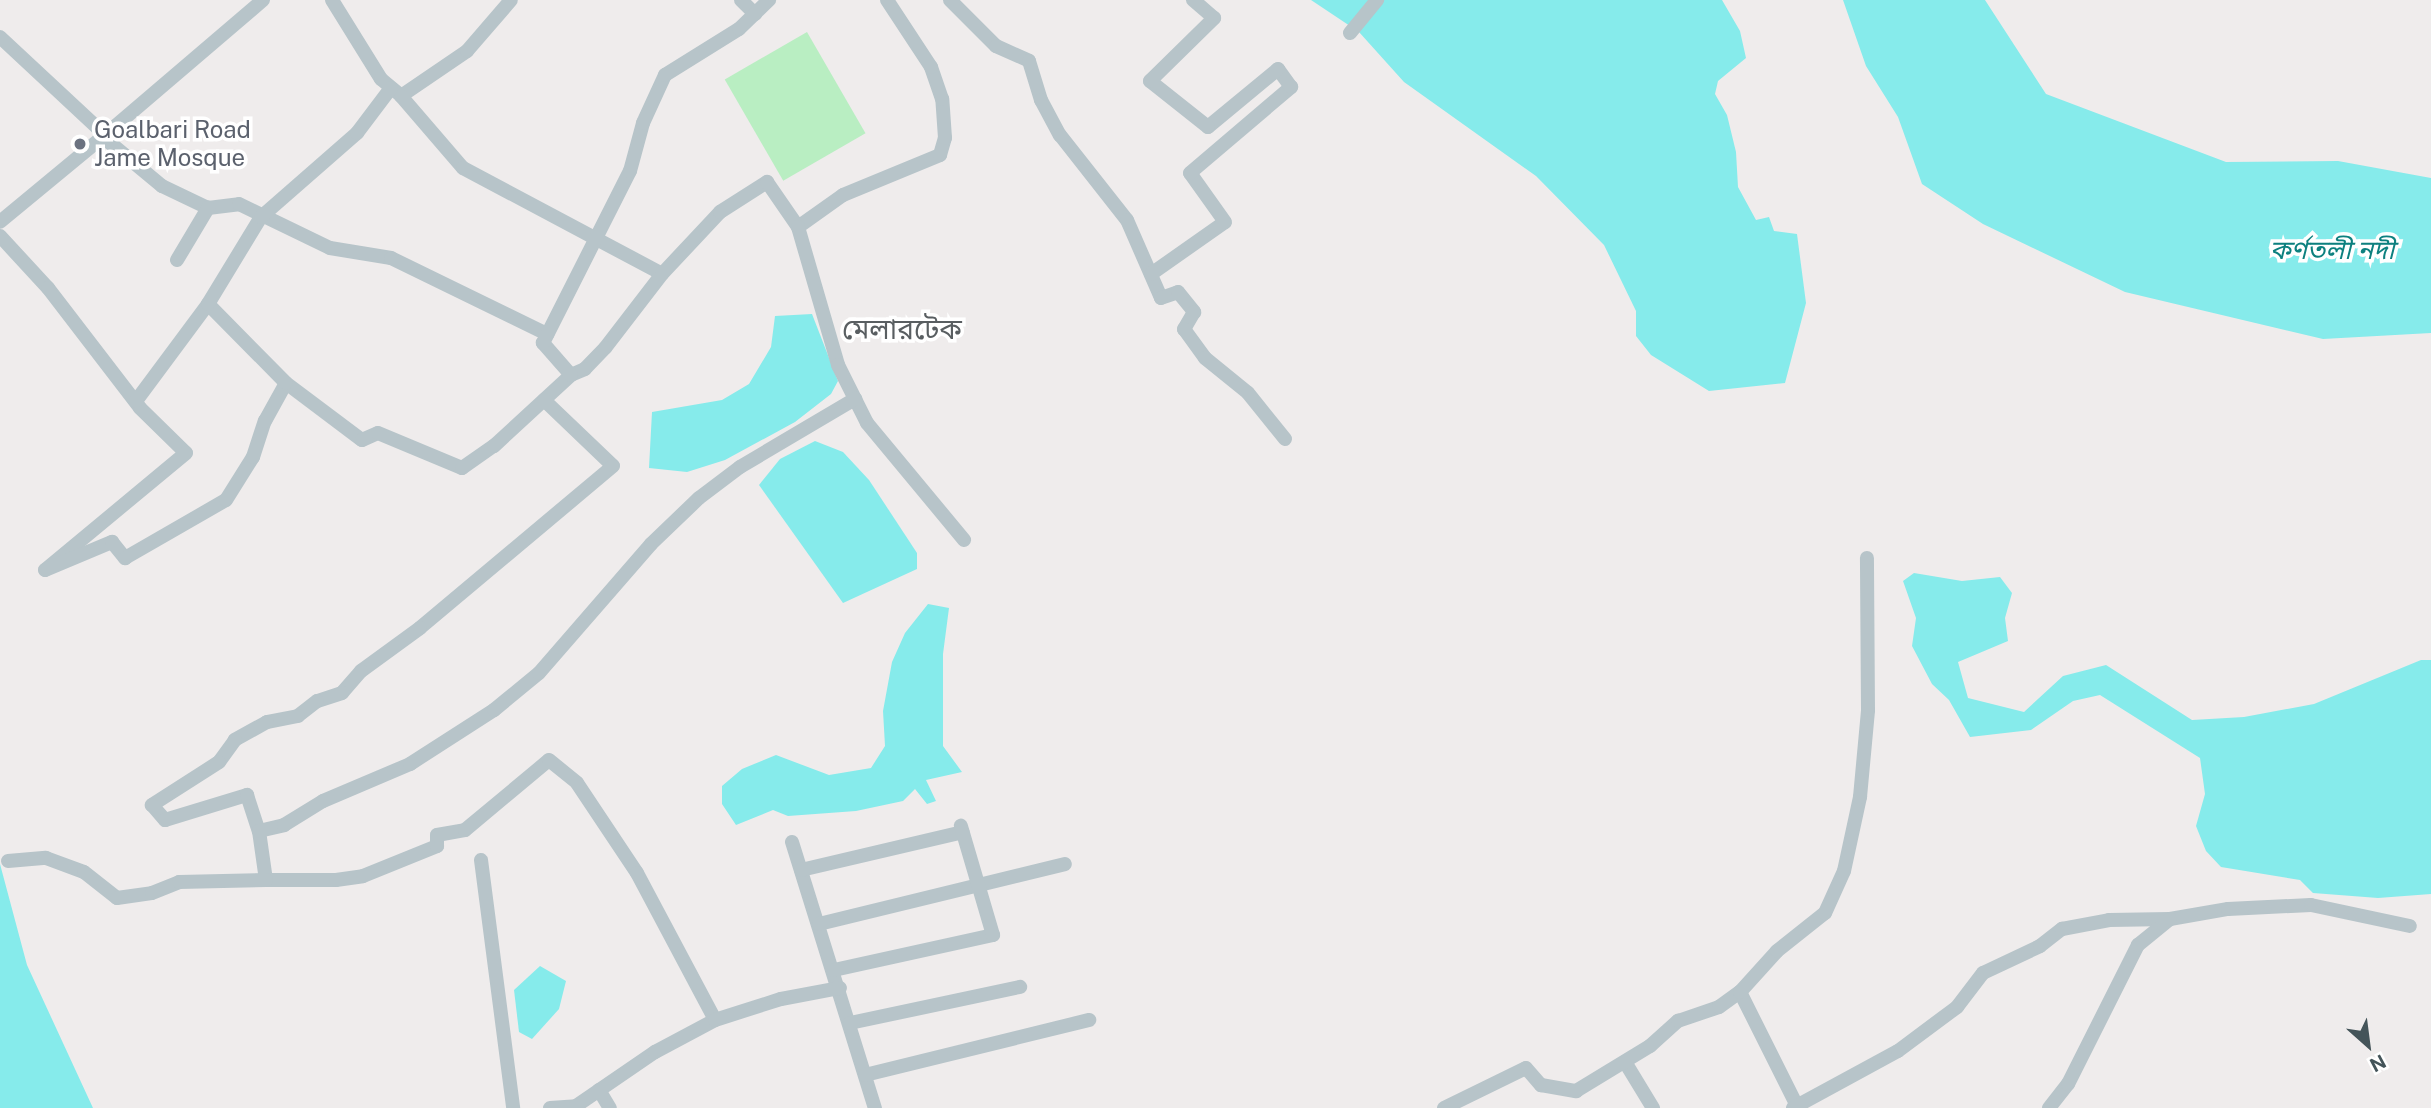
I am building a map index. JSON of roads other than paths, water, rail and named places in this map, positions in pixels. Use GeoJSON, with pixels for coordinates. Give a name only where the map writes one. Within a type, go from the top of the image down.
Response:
{"type":"FeatureCollection","features":[{"type":"Feature","properties":{"kind":"street"},"geometry":{"type":"LineString","coordinates":[[0,222],[263,0]]}},
{"type":"Feature","properties":{"kind":"street"},"geometry":{"type":"LineString","coordinates":[[332,0],[381,79],[396,92],[463,168],[505,194],[595,235],[662,274]]}},
{"type":"Feature","properties":{"kind":"street"},"geometry":{"type":"LineString","coordinates":[[136,401],[208,304],[261,216],[357,133],[396,92],[467,51],[511,0]]}},
{"type":"Feature","properties":{"kind":"street"},"geometry":{"type":"LineString","coordinates":[[741,0],[755,14]]}},
{"type":"Feature","properties":{"kind":"street"},"geometry":{"type":"LineString","coordinates":[[571,375],[543,343],[595,235],[630,171],[643,123],[665,75],[739,29],[769,0]]}},
{"type":"Feature","properties":{"kind":"street"},"geometry":{"type":"LineString","coordinates":[[798,227],[843,195],[940,155],[945,138],[942,99],[931,68],[887,0]]}},
{"type":"Feature","properties":{"kind":"street"},"geometry":{"type":"LineString","coordinates":[[950,0],[996,46],[1029,61],[1041,100],[1060,135],[1127,220],[1161,298],[1178,292],[1194,312],[1184,329],[1205,358],[1248,393],[1285,439]]}},
{"type":"Feature","properties":{"kind":"street"},"geometry":{"type":"LineString","coordinates":[[1151,274],[1225,222],[1190,173],[1291,87],[1278,69],[1209,127],[1150,81],[1214,18],[1193,0]]}},
{"type":"Feature","properties":{"kind":"street"},"geometry":{"type":"LineString","coordinates":[[1350,33],[1377,0]]}},
{"type":"Feature","properties":{"kind":"street"},"geometry":{"type":"LineString","coordinates":[[0,37],[162,186],[208,208],[223,209],[239,204],[330,248],[391,258],[547,334]]}},
{"type":"Feature","properties":{"kind":"street"},"geometry":{"type":"LineString","coordinates":[[208,304],[286,383],[362,440],[378,433],[462,468],[571,375],[584,369],[605,348],[662,274],[720,212],[767,182],[798,227],[838,365],[867,423],[913,482],[964,540]]}},
{"type":"Feature","properties":{"kind":"street"},"geometry":{"type":"LineString","coordinates":[[177,260],[208,208]]}},
{"type":"Feature","properties":{"kind":"street"},"geometry":{"type":"LineString","coordinates":[[0,236],[48,288],[136,401],[186,453],[45,570],[112,542],[125,558],[226,499],[253,457],[264,421],[286,383]]}},
{"type":"Feature","properties":{"kind":"street"},"geometry":{"type":"LineString","coordinates":[[259,831],[284,825],[323,802],[410,764],[494,710],[539,673],[651,544],[699,498],[740,467],[855,399]]}},
{"type":"Feature","properties":{"kind":"street"},"geometry":{"type":"LineString","coordinates":[[266,880],[259,831],[247,795],[165,820],[152,804],[219,762],[235,740],[267,722],[298,716],[317,701],[342,693],[361,671],[420,628],[613,466],[544,400]]}},
{"type":"Feature","properties":{"kind":"street"},"geometry":{"type":"LineString","coordinates":[[1444,1108],[1527,1068],[1541,1085],[1576,1091],[1625,1062],[1678,1021],[1719,1006],[1740,992],[1777,951],[1825,914],[1844,871],[1860,797],[1868,710],[1867,558]]}},
{"type":"Feature","properties":{"kind":"street"},"geometry":{"type":"LineString","coordinates":[[8,861],[46,858],[84,872],[117,898],[152,894],[179,882],[363,876],[437,846],[437,835],[465,830],[549,761],[577,783],[637,873],[715,1020]]}},
{"type":"Feature","properties":{"kind":"street"},"geometry":{"type":"LineString","coordinates":[[801,870],[962,829],[993,935],[834,970]]}},
{"type":"Feature","properties":{"kind":"street"},"geometry":{"type":"LineString","coordinates":[[792,842],[840,988],[875,1108]]}},
{"type":"Feature","properties":{"kind":"street"},"geometry":{"type":"LineString","coordinates":[[481,860],[513,1108]]}},
{"type":"Feature","properties":{"kind":"street"},"geometry":{"type":"LineString","coordinates":[[819,924],[1065,864]]}},
{"type":"Feature","properties":{"kind":"street"},"geometry":{"type":"LineString","coordinates":[[1740,992],[1795,1107],[1898,1051],[1957,1007],[1983,973],[2040,946],[2062,929],[2109,920],[2170,919],[2228,909],[2311,905],[2410,926]]}},
{"type":"Feature","properties":{"kind":"street"},"geometry":{"type":"LineString","coordinates":[[2049,1108],[2068,1084],[2138,945],[2170,919]]}},
{"type":"Feature","properties":{"kind":"street"},"geometry":{"type":"LineString","coordinates":[[850,1023],[1020,987]]}},
{"type":"Feature","properties":{"kind":"street"},"geometry":{"type":"LineString","coordinates":[[550,1108],[576,1106],[655,1052],[715,1020],[781,999],[840,988]]}},
{"type":"Feature","properties":{"kind":"street"},"geometry":{"type":"LineString","coordinates":[[865,1075],[1089,1020]]}},
{"type":"Feature","properties":{"kind":"street"},"geometry":{"type":"LineString","coordinates":[[1625,1062],[1653,1108]]}},
{"type":"Feature","properties":{"kind":"street"},"geometry":{"type":"LineString","coordinates":[[599,1090],[610,1108]]}},
{"type":"Feature","properties":{"kind":"water"},"geometry":{"type":"Polygon","coordinates":[[[1311,0],[1722,0],[1740,31],[1746,58],[1718,81],[1715,94],[1727,115],[1736,152],[1738,187],[1756,220],[1769,217],[1774,231],[1797,234],[1806,303],[1785,383],[1709,391],[1651,355],[1636,336],[1636,311],[1604,245],[1536,176],[1404,82],[1359,32],[1311,0]]]}},
{"type":"Feature","properties":{"kind":"water","name":"কর্ণতলী নদী"},"geometry":{"type":"Polygon","coordinates":[[[1843,0],[1985,0],[2046,94],[2226,162],[2338,161],[2431,178],[2431,333],[2323,339],[2125,292],[1983,224],[1922,184],[1898,117],[1866,66],[1843,0]]]}},
{"type":"Feature","properties":{"kind":"water"},"geometry":{"type":"Polygon","coordinates":[[[812,314],[838,381],[831,394],[795,422],[725,460],[687,472],[649,468],[652,412],[722,400],[749,384],[771,347],[775,316],[812,314]]]}},
{"type":"Feature","properties":{"kind":"water"},"geometry":{"type":"Polygon","coordinates":[[[815,441],[843,452],[869,480],[917,553],[917,569],[843,603],[759,485],[780,459],[815,441]]]}},
{"type":"Feature","properties":{"kind":"water"},"geometry":{"type":"Polygon","coordinates":[[[1914,573],[1962,581],[2000,577],[2012,593],[2005,618],[2008,641],[1958,662],[1968,698],[2024,712],[2063,676],[2106,665],[2192,720],[2244,717],[2314,704],[2421,660],[2431,660],[2431,894],[2378,898],[2313,893],[2300,880],[2221,867],[2206,851],[2196,826],[2205,794],[2200,758],[2100,695],[2073,701],[2031,730],[1970,737],[1949,700],[1932,684],[1912,646],[1916,618],[1903,581],[1914,573]]]}},
{"type":"Feature","properties":{"kind":"water"},"geometry":{"type":"Polygon","coordinates":[[[928,604],[949,608],[943,654],[943,746],[962,772],[926,780],[936,801],[927,804],[915,789],[903,801],[856,811],[788,816],[773,810],[736,825],[722,804],[722,786],[742,769],[776,755],[829,775],[871,768],[885,746],[883,711],[892,662],[905,633],[928,604]]]}},
{"type":"Feature","properties":{"kind":"water"},"geometry":{"type":"Polygon","coordinates":[[[0,864],[27,965],[93,1108],[0,1108],[0,864]]]}},
{"type":"Feature","properties":{"kind":"water"},"geometry":{"type":"Polygon","coordinates":[[[540,966],[566,981],[559,1009],[532,1039],[519,1032],[514,990],[540,966]]]}},
{"type":"Feature","properties":{"kind":"place","name":"Goalbari Road Jame Mosque"},"geometry":{"type":"Point","coordinates":[80,144]}},
{"type":"Feature","properties":{"kind":"district","name":"মেলারটেক"},"geometry":{"type":"Point","coordinates":[902,329]}}]}
